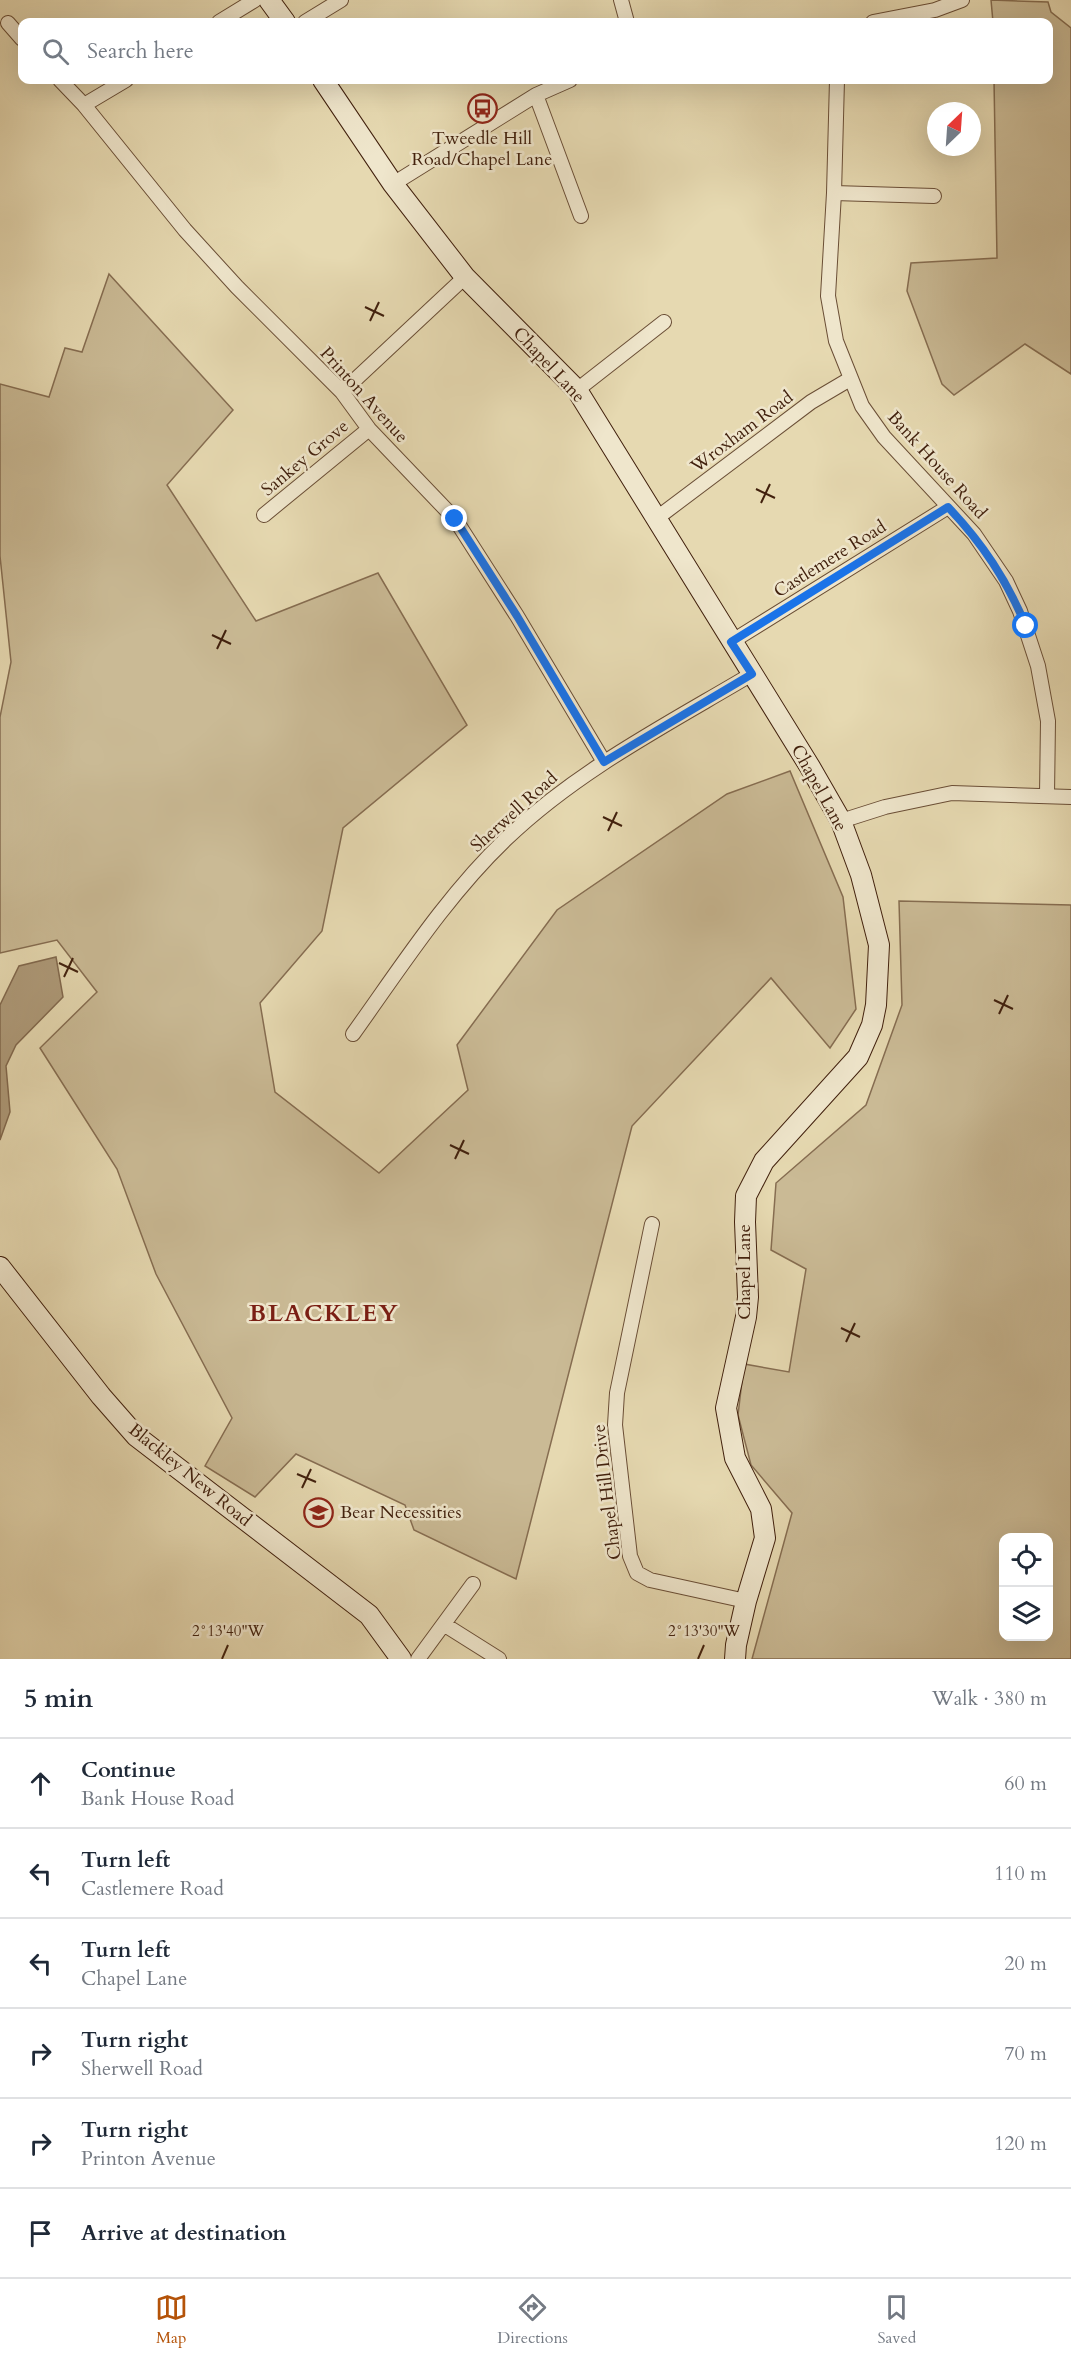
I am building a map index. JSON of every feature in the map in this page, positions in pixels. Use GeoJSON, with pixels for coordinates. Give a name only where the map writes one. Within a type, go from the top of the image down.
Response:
{"type":"FeatureCollection","features":[{"type":"Feature","properties":{"kind":"street"},"geometry":{"type":"LineString","coordinates":[[226,18],[255,0]]}},
{"type":"Feature","properties":{"kind":"street"},"geometry":{"type":"LineString","coordinates":[[269,0],[282,18]]}},
{"type":"Feature","properties":{"kind":"street"},"geometry":{"type":"LineString","coordinates":[[311,18],[341,0]]}},
{"type":"Feature","properties":{"kind":"street"},"geometry":{"type":"LineString","coordinates":[[621,0],[626,18]]}},
{"type":"Feature","properties":{"kind":"street"},"geometry":{"type":"LineString","coordinates":[[893,18],[934,10],[962,0]]}},
{"type":"Feature","properties":{"kind":"street"},"geometry":{"type":"LineString","coordinates":[[8,23],[18,34]]}},
{"type":"Feature","properties":{"kind":"street","name":"Printon Avenue"},"geometry":{"type":"LineString","coordinates":[[64,84],[84,105],[185,230],[342,392],[369,429],[455,519],[517,616],[604,762]]}},
{"type":"Feature","properties":{"kind":"street"},"geometry":{"type":"LineString","coordinates":[[84,105],[119,84]]}},
{"type":"Feature","properties":{"kind":"street","name":"Chapel Lane"},"geometry":{"type":"LineString","coordinates":[[326,84],[393,184],[465,277],[577,390],[841,820],[861,875],[879,945],[876,1005],[872,1025],[858,1057],[764,1161],[746,1196],[748,1297],[746,1317],[726,1408],[735,1458],[761,1509],[765,1538],[735,1644],[735,1659]]}},
{"type":"Feature","properties":{"kind":"street"},"geometry":{"type":"LineString","coordinates":[[393,184],[536,95],[561,84]]}},
{"type":"Feature","properties":{"kind":"street","name":"Bank House Road"},"geometry":{"type":"LineString","coordinates":[[837,84],[828,296],[836,341],[862,406],[884,437],[974,534],[1006,581],[1026,626],[1038,666],[1048,721],[1047,795]]}},
{"type":"Feature","properties":{"kind":"street"},"geometry":{"type":"LineString","coordinates":[[536,95],[581,216]]}},
{"type":"Feature","properties":{"kind":"street"},"geometry":{"type":"LineString","coordinates":[[834,193],[934,196]]}},
{"type":"Feature","properties":{"kind":"street"},"geometry":{"type":"LineString","coordinates":[[342,392],[465,277]]}},
{"type":"Feature","properties":{"kind":"street"},"geometry":{"type":"LineString","coordinates":[[577,390],[664,322]]}},
{"type":"Feature","properties":{"kind":"street","name":"Wroxham Road"},"geometry":{"type":"LineString","coordinates":[[657,518],[811,402],[850,379]]}},
{"type":"Feature","properties":{"kind":"street","name":"Sankey Grove"},"geometry":{"type":"LineString","coordinates":[[264,515],[369,429]]}},
{"type":"Feature","properties":{"kind":"street","name":"Castlemere Road"},"geometry":{"type":"LineString","coordinates":[[731,642],[948,507]]}},
{"type":"Feature","properties":{"kind":"street","name":"Sherwell Road"},"geometry":{"type":"LineString","coordinates":[[353,1034],[458,891],[507,838],[556,796],[604,762],[752,674]]}},
{"type":"Feature","properties":{"kind":"street"},"geometry":{"type":"LineString","coordinates":[[841,820],[885,807],[952,793],[1047,795],[1071,798]]}},
{"type":"Feature","properties":{"kind":"street","name":"Chapel Hill Drive"},"geometry":{"type":"LineString","coordinates":[[652,1224],[617,1393],[615,1425],[630,1556],[637,1573],[650,1580],[746,1600]]}},
{"type":"Feature","properties":{"kind":"street","name":"Blackley New Road"},"geometry":{"type":"LineString","coordinates":[[0,1267],[101,1396],[136,1436],[369,1615],[401,1659]]}},
{"type":"Feature","properties":{"kind":"street"},"geometry":{"type":"LineString","coordinates":[[418,1659],[473,1584]]}},
{"type":"Feature","properties":{"kind":"street"},"geometry":{"type":"LineString","coordinates":[[445,1625],[499,1659]]}},
{"type":"Feature","properties":{"kind":"shaded area"},"geometry":{"type":"Polygon","coordinates":[[[991,0],[1048,2],[1051,12],[1071,28],[1071,374],[1025,344],[954,395],[942,384],[907,291],[911,263],[997,258],[994,84],[1053,84],[1053,18],[993,18],[991,0]]]}},
{"type":"Feature","properties":{"kind":"shaded area"},"geometry":{"type":"Polygon","coordinates":[[[109,274],[233,410],[167,485],[256,621],[378,573],[467,725],[343,828],[322,931],[260,1003],[275,1092],[379,1173],[468,1090],[457,1045],[557,910],[727,794],[790,771],[843,897],[856,1009],[830,1048],[771,978],[632,1126],[516,1579],[414,1530],[405,1505],[296,1454],[255,1497],[205,1466],[232,1418],[156,1274],[117,1169],[40,1048],[97,992],[57,940],[0,953],[0,717],[11,662],[0,556],[0,384],[49,397],[65,348],[82,352],[109,274]]]}},
{"type":"Feature","properties":{"kind":"shaded area"},"geometry":{"type":"Polygon","coordinates":[[[899,901],[1071,905],[1071,1659],[752,1659],[792,1513],[751,1465],[738,1415],[744,1364],[789,1372],[806,1269],[771,1250],[776,1183],[866,1105],[902,1005],[899,901]]]}},
{"type":"Feature","properties":{"kind":"shaded area"},"geometry":{"type":"Polygon","coordinates":[[[56,957],[63,997],[16,1045],[6,1066],[10,1112],[0,1140],[0,1005],[19,966],[56,957]]]}},
{"type":"Feature","properties":{"kind":"place","name":"Tweedle Hill Road/Chapel Lane"},"geometry":{"type":"Point","coordinates":[482,109]}},
{"type":"Feature","properties":{"kind":"place","name":"Bear Necessities"},"geometry":{"type":"Point","coordinates":[319,1512]}},
{"type":"Feature","properties":{"kind":"district","name":"BLACKLEY"},"geometry":{"type":"Point","coordinates":[324,1313]}},
{"type":"Feature","properties":{"kind":"route"},"geometry":{"type":"LineString","coordinates":[[455,519],[517,616],[604,762],[752,674],[731,642],[948,507],[974,534],[987,552],[1006,581],[1026,626]]}}]}
